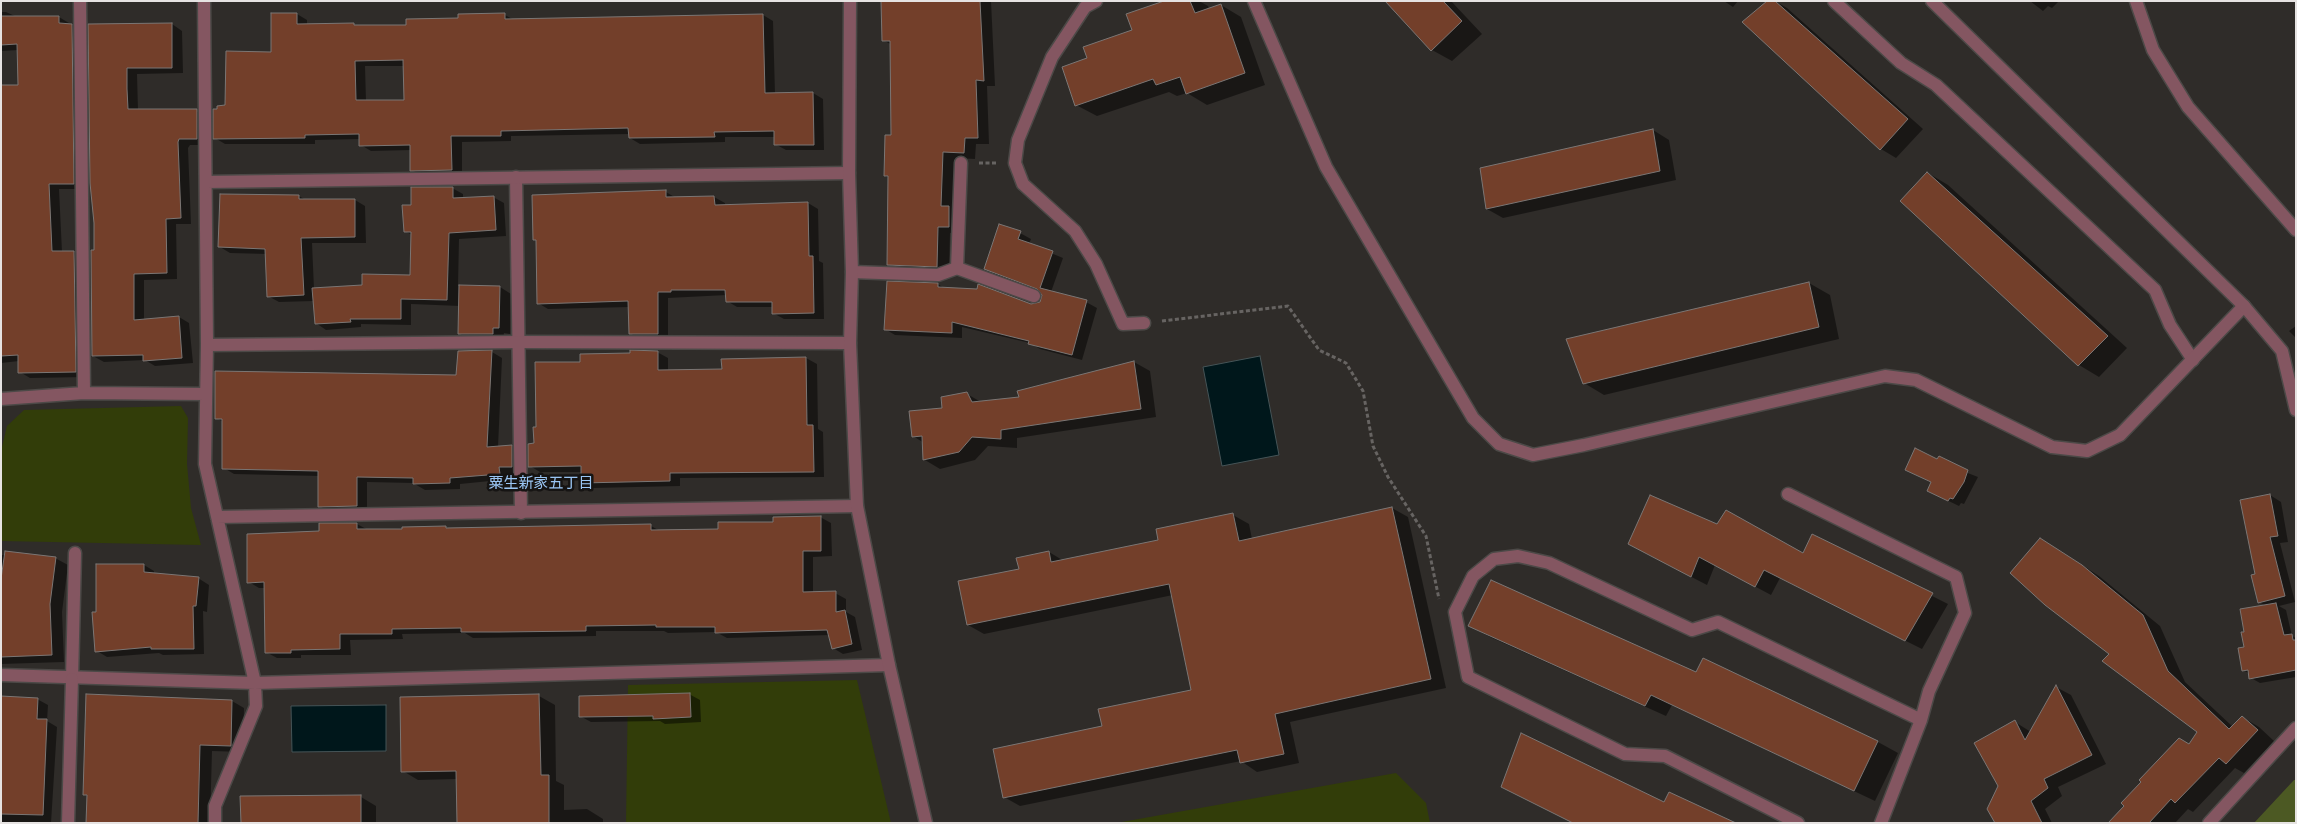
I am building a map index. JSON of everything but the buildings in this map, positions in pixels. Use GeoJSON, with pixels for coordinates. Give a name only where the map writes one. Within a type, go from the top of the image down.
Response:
{"type":"FeatureCollection","features":[{"type":"Feature","properties":{"kind":"street"},"geometry":{"type":"LineString","coordinates":[[80,1],[84,393]]}},
{"type":"Feature","properties":{"kind":"street"},"geometry":{"type":"LineString","coordinates":[[204,1],[207,345],[205,464],[255,683],[256,706],[215,806],[216,823]]}},
{"type":"Feature","properties":{"kind":"street"},"geometry":{"type":"LineString","coordinates":[[850,1],[849,173],[852,272],[850,343],[857,506],[889,665],[926,823]]}},
{"type":"Feature","properties":{"kind":"street"},"geometry":{"type":"LineString","coordinates":[[1096,1],[1085,7],[1052,57],[1018,140],[1015,163],[1023,184],[1075,231],[1096,264],[1123,324],[1144,323]]}},
{"type":"Feature","properties":{"kind":"street"},"geometry":{"type":"LineString","coordinates":[[1254,1],[1326,167],[1473,418],[1499,444],[1533,455],[1885,376],[1916,380],[2052,447],[2087,451],[2120,435],[2244,306]]}},
{"type":"Feature","properties":{"kind":"street"},"geometry":{"type":"LineString","coordinates":[[1834,1],[1901,63],[1936,85],[2154,290],[2170,325],[2193,360]]}},
{"type":"Feature","properties":{"kind":"street"},"geometry":{"type":"LineString","coordinates":[[1932,1],[2244,306],[2282,351],[2296,410]]}},
{"type":"Feature","properties":{"kind":"street"},"geometry":{"type":"LineString","coordinates":[[2136,1],[2153,50],[2188,107],[2296,230]]}},
{"type":"Feature","properties":{"kind":"street"},"geometry":{"type":"LineString","coordinates":[[957,268],[961,163]]}},
{"type":"Feature","properties":{"kind":"street"},"geometry":{"type":"LineString","coordinates":[[206,182],[849,173]]}},
{"type":"Feature","properties":{"kind":"street"},"geometry":{"type":"LineString","coordinates":[[516,178],[521,513]]}},
{"type":"Feature","properties":{"kind":"street"},"geometry":{"type":"LineString","coordinates":[[852,272],[938,276],[957,268],[1034,296]]}},
{"type":"Feature","properties":{"kind":"street"},"geometry":{"type":"LineString","coordinates":[[207,345],[518,342],[850,343]]}},
{"type":"Feature","properties":{"kind":"street"},"geometry":{"type":"LineString","coordinates":[[2,402],[84,393],[206,394]]}},
{"type":"Feature","properties":{"kind":"street"},"geometry":{"type":"LineString","coordinates":[[1788,494],[1956,577],[1965,613],[1929,691],[1921,720],[1880,823]]}},
{"type":"Feature","properties":{"kind":"street"},"geometry":{"type":"LineString","coordinates":[[217,517],[857,506]]}},
{"type":"Feature","properties":{"kind":"street"},"geometry":{"type":"LineString","coordinates":[[68,823],[75,553]]}},
{"type":"Feature","properties":{"kind":"street"},"geometry":{"type":"LineString","coordinates":[[1798,823],[1665,756],[1625,754],[1468,676],[1454,612],[1473,576],[1494,559],[1518,556],[1549,563],[1692,630],[1718,622],[1921,720]]}},
{"type":"Feature","properties":{"kind":"street"},"geometry":{"type":"LineString","coordinates":[[1,676],[255,683],[889,665]]}},
{"type":"Feature","properties":{"kind":"street"},"geometry":{"type":"LineString","coordinates":[[2209,823],[2296,728]]}},
{"type":"Feature","properties":{"kind":"path"},"geometry":{"type":"LineString","coordinates":[[961,163],[1015,163]]}},
{"type":"Feature","properties":{"kind":"path"},"geometry":{"type":"LineString","coordinates":[[1144,323],[1288,306],[1319,350],[1346,363],[1363,391],[1373,446],[1388,477],[1426,536],[1440,606]]}},
{"type":"Feature","properties":{"kind":"green space"},"geometry":{"type":"Polygon","coordinates":[[[181,406],[188,418],[187,464],[191,508],[201,545],[1,541],[1,451],[7,426],[24,410],[181,406]]]}},
{"type":"Feature","properties":{"kind":"green space"},"geometry":{"type":"Polygon","coordinates":[[[857,680],[891,823],[626,823],[628,685],[857,680]]]}},
{"type":"Feature","properties":{"kind":"green space"},"geometry":{"type":"Polygon","coordinates":[[[1396,773],[1426,803],[1430,823],[1116,823],[1396,773]]]}},
{"type":"Feature","properties":{"kind":"green space"},"geometry":{"type":"Polygon","coordinates":[[[2296,780],[2296,823],[2254,823],[2296,780]]]}},
{"type":"Feature","properties":{"kind":"water"},"geometry":{"type":"Polygon","coordinates":[[[1260,356],[1279,455],[1222,466],[1203,367],[1260,356]]]}},
{"type":"Feature","properties":{"kind":"water"},"geometry":{"type":"Polygon","coordinates":[[[386,705],[386,751],[292,752],[291,706],[386,705]]]}},
{"type":"Feature","properties":{"kind":"district","name":"粟生新家五丁目"},"geometry":{"type":"Point","coordinates":[541,484]}}]}
